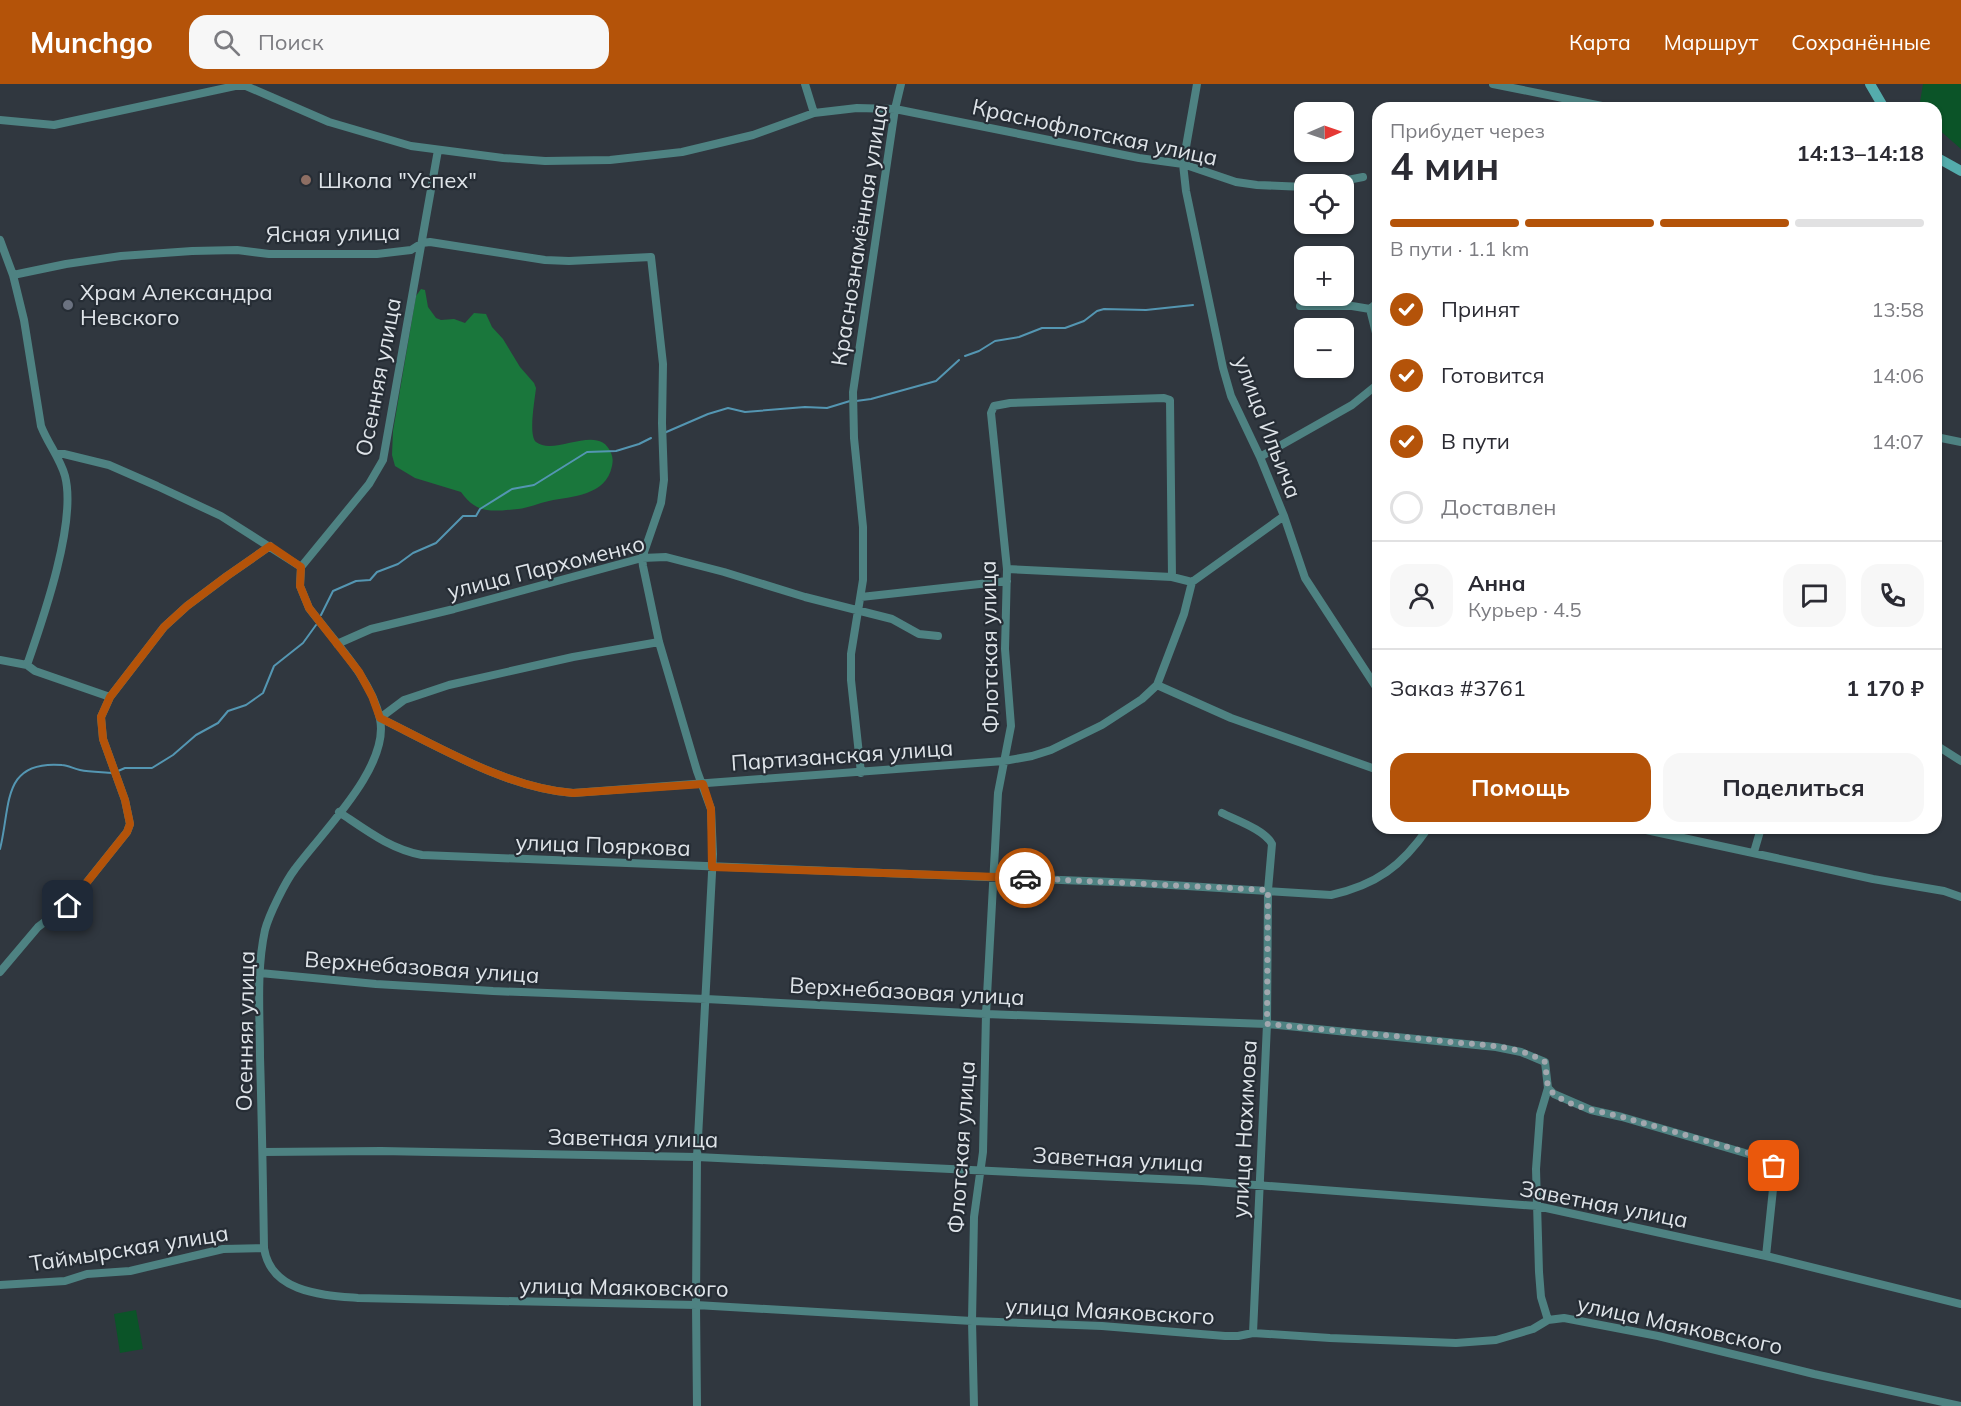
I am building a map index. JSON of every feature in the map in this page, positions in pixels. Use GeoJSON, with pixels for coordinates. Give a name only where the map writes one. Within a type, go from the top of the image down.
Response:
{"type":"FeatureCollection","features":[{"type":"Feature","properties":{"kind":"street"},"geometry":{"type":"LineString","coordinates":[[806,84],[814,113]]}},
{"type":"Feature","properties":{"kind":"street","name":"Краснознамённая улица"},"geometry":{"type":"LineString","coordinates":[[861,597],[863,527],[853,392],[901,84]]}},
{"type":"Feature","properties":{"kind":"street","name":"улица Ильича"},"geometry":{"type":"LineString","coordinates":[[1197,84],[1183,164],[1223,368],[1232,396],[1284,516],[1305,578],[1372,681]]}},
{"type":"Feature","properties":{"kind":"street"},"geometry":{"type":"LineString","coordinates":[[1493,84],[1582,102]]}},
{"type":"Feature","properties":{"kind":"street"},"geometry":{"type":"LineString","coordinates":[[1870,84],[1880,102]]}},
{"type":"Feature","properties":{"kind":"street","name":"Краснофлотская улица"},"geometry":{"type":"LineString","coordinates":[[0,120],[54,125],[235,86],[246,86],[329,122],[411,146],[534,160],[610,160],[682,152],[733,141],[814,113],[849,107],[896,109],[1139,158],[1183,164],[1236,182],[1294,187]]}},
{"type":"Feature","properties":{"kind":"street","name":"Осенняя улица"},"geometry":{"type":"LineString","coordinates":[[264,1248],[260,973],[268,920],[293,872],[364,780],[379,742],[380,718],[372,696],[359,672],[309,608],[300,586],[301,567],[369,484],[383,460],[438,150]]}},
{"type":"Feature","properties":{"kind":"street"},"geometry":{"type":"LineString","coordinates":[[1942,160],[1961,171]]}},
{"type":"Feature","properties":{"kind":"street"},"geometry":{"type":"LineString","coordinates":[[1354,179],[1363,177]]}},
{"type":"Feature","properties":{"kind":"street"},"geometry":{"type":"LineString","coordinates":[[0,240],[14,276],[24,320],[41,426],[65,476],[68,506],[60,554],[27,665]]}},
{"type":"Feature","properties":{"kind":"street","name":"Ясная улица"},"geometry":{"type":"LineString","coordinates":[[14,276],[66,264],[121,256],[237,250],[269,254],[377,254],[411,250],[422,243],[438,243],[545,260],[569,261],[651,256],[663,364],[664,480],[661,503],[642,558]]}},
{"type":"Feature","properties":{"kind":"street"},"geometry":{"type":"LineString","coordinates":[[1352,306],[1370,309],[1372,317]]}},
{"type":"Feature","properties":{"kind":"street"},"geometry":{"type":"LineString","coordinates":[[1260,457],[1352,405],[1372,389]]}},
{"type":"Feature","properties":{"kind":"street","name":"Флотская улица"},"geometry":{"type":"LineString","coordinates":[[974,1406],[972,1321],[974,1217],[983,1152],[986,1014],[1000,779],[1011,726],[1005,649],[1008,581],[991,412],[994,406],[1010,403],[1164,398],[1170,400],[1172,577]]}},
{"type":"Feature","properties":{"kind":"street"},"geometry":{"type":"LineString","coordinates":[[1942,438],[1961,442]]}},
{"type":"Feature","properties":{"kind":"street"},"geometry":{"type":"LineString","coordinates":[[56,454],[109,465],[147,481],[221,516],[301,567]]}},
{"type":"Feature","properties":{"kind":"street"},"geometry":{"type":"LineString","coordinates":[[1284,516],[1192,582],[1184,614],[1157,686],[1231,718],[1372,768]]}},
{"type":"Feature","properties":{"kind":"street"},"geometry":{"type":"LineString","coordinates":[[0,972],[38,927],[71,902],[127,832],[130,824],[129,818],[103,739],[101,723],[103,711],[110,697],[164,627],[187,606],[270,546]]}},
{"type":"Feature","properties":{"kind":"street","name":"улица Пархоменко"},"geometry":{"type":"LineString","coordinates":[[337,644],[371,629],[642,558],[666,557],[892,619],[920,634],[938,636]]}},
{"type":"Feature","properties":{"kind":"street"},"geometry":{"type":"LineString","coordinates":[[642,558],[659,642],[712,817],[712,867],[697,1157],[698,1406]]}},
{"type":"Feature","properties":{"kind":"street"},"geometry":{"type":"LineString","coordinates":[[1007,569],[1172,577],[1192,582]]}},
{"type":"Feature","properties":{"kind":"street"},"geometry":{"type":"LineString","coordinates":[[861,773],[850,680],[851,654],[861,597],[1008,581]]}},
{"type":"Feature","properties":{"kind":"street"},"geometry":{"type":"LineString","coordinates":[[380,718],[404,700],[449,685],[573,657],[659,642]]}},
{"type":"Feature","properties":{"kind":"street"},"geometry":{"type":"LineString","coordinates":[[0,660],[27,665],[35,671],[110,697]]}},
{"type":"Feature","properties":{"kind":"street","name":"Партизанская улица"},"geometry":{"type":"LineString","coordinates":[[380,718],[478,767],[514,780],[563,793],[573,793],[861,773],[1004,761],[1032,756],[1082,736],[1132,706],[1157,686]]}},
{"type":"Feature","properties":{"kind":"street"},"geometry":{"type":"LineString","coordinates":[[1942,749],[1961,761]]}},
{"type":"Feature","properties":{"kind":"street","name":"улица Пояркова"},"geometry":{"type":"LineString","coordinates":[[339,812],[386,843],[422,855],[993,877],[1331,895],[1360,888],[1386,874],[1401,861],[1424,834]]}},
{"type":"Feature","properties":{"kind":"street","name":"улица Нахимова"},"geometry":{"type":"LineString","coordinates":[[1222,813],[1269,839],[1272,844],[1268,890],[1267,1024],[1253,1333]]}},
{"type":"Feature","properties":{"kind":"street"},"geometry":{"type":"LineString","coordinates":[[1667,834],[1873,879],[1944,891],[1961,897]]}},
{"type":"Feature","properties":{"kind":"street"},"geometry":{"type":"LineString","coordinates":[[1754,852],[1759,834]]}},
{"type":"Feature","properties":{"kind":"street","name":"Верхнебазовая улица"},"geometry":{"type":"LineString","coordinates":[[260,973],[493,992],[706,999],[986,1014],[1267,1024],[1503,1048],[1545,1062],[1548,1088]]}},
{"type":"Feature","properties":{"kind":"street"},"geometry":{"type":"LineString","coordinates":[[1548,1320],[1541,1297],[1536,1169],[1538,1130],[1542,1104],[1548,1088],[1554,1094],[1591,1110],[1769,1160],[1775,1170],[1766,1256]]}},
{"type":"Feature","properties":{"kind":"street","name":"Заветная улица"},"geometry":{"type":"LineString","coordinates":[[263,1152],[381,1151],[697,1157],[1129,1177],[1537,1206],[1766,1256],[1961,1304]]}},
{"type":"Feature","properties":{"kind":"street","name":"Таймырская улица"},"geometry":{"type":"LineString","coordinates":[[0,1285],[65,1281],[87,1274],[130,1271],[223,1249],[264,1248]]}},
{"type":"Feature","properties":{"kind":"street","name":"улица Маяковского"},"geometry":{"type":"LineString","coordinates":[[264,1248],[267,1260],[285,1283],[304,1290],[358,1298],[696,1305],[1102,1326],[1225,1336],[1253,1333],[1456,1343],[1496,1340],[1533,1329],[1548,1320],[1564,1318],[1658,1336],[1825,1377],[1961,1406]]}},
{"type":"Feature","properties":{"kind":"green space"},"geometry":{"type":"Polygon","coordinates":[[[1923,84],[1961,84],[1961,149],[1942,132],[1942,102],[1920,102],[1923,84]]]}},
{"type":"Feature","properties":{"kind":"green space"},"geometry":{"type":"Polygon","coordinates":[[[421,289],[425,290],[428,307],[436,318],[441,320],[454,319],[465,323],[474,313],[486,314],[492,327],[503,339],[536,388],[532,432],[536,442],[544,446],[554,446],[597,440],[605,444],[613,461],[609,476],[603,483],[577,496],[522,508],[493,511],[473,505],[461,492],[415,478],[395,466],[392,455],[393,431],[416,296],[421,289]]]}},
{"type":"Feature","properties":{"kind":"green space"},"geometry":{"type":"Polygon","coordinates":[[[136,1310],[143,1349],[120,1353],[114,1314],[136,1310]]]}},
{"type":"Feature","properties":{"kind":"waterway"},"geometry":{"type":"LineString","coordinates":[[965,356],[995,341],[1019,337],[1042,328],[1065,328],[1084,321],[1097,311],[1104,309],[1146,310],[1193,305]]}},
{"type":"Feature","properties":{"kind":"waterway"},"geometry":{"type":"LineString","coordinates":[[856,401],[936,381],[959,360]]}},
{"type":"Feature","properties":{"kind":"waterway"},"geometry":{"type":"LineString","coordinates":[[664,433],[728,408],[745,412],[805,407],[827,408],[850,401]]}},
{"type":"Feature","properties":{"kind":"waterway"},"geometry":{"type":"LineString","coordinates":[[321,615],[333,591],[356,581],[370,580],[377,572],[398,564],[413,553],[436,543],[463,516],[476,516],[480,509],[512,489],[534,485],[587,452],[616,451],[651,438]]}},
{"type":"Feature","properties":{"kind":"waterway"},"geometry":{"type":"LineString","coordinates":[[118,771],[125,768],[152,768],[173,755],[196,735],[218,723],[228,711],[246,705],[263,693],[274,666],[303,643],[316,625]]}},
{"type":"Feature","properties":{"kind":"waterway"},"geometry":{"type":"LineString","coordinates":[[0,849],[12,789],[18,778],[28,770],[42,765],[62,765],[84,771],[113,773]]}},
{"type":"Feature","properties":{"kind":"way so far"},"geometry":{"type":"LineString","coordinates":[[1025,878],[1268,890],[1267,1024],[1510,1049],[1545,1062],[1548,1088],[1554,1094],[1572,1103],[1763,1157],[1774,1166]]}},
{"type":"Feature","properties":{"kind":"place","name":"Школа \"Успех\""},"geometry":{"type":"Point","coordinates":[306,180]}},
{"type":"Feature","properties":{"kind":"place","name":"Храм Александра Невского"},"geometry":{"type":"Point","coordinates":[68,305]}},
{"type":"Feature","properties":{"kind":"route"},"geometry":{"type":"LineString","coordinates":[[68,906],[119,839],[127,832],[130,824],[125,800],[110,764],[103,739],[101,717],[110,697],[164,627],[187,606],[270,546],[301,567],[300,586],[309,608],[359,672],[372,696],[380,718],[478,767],[514,780],[563,793],[703,784],[711,809],[712,867],[1025,878]]}}]}
